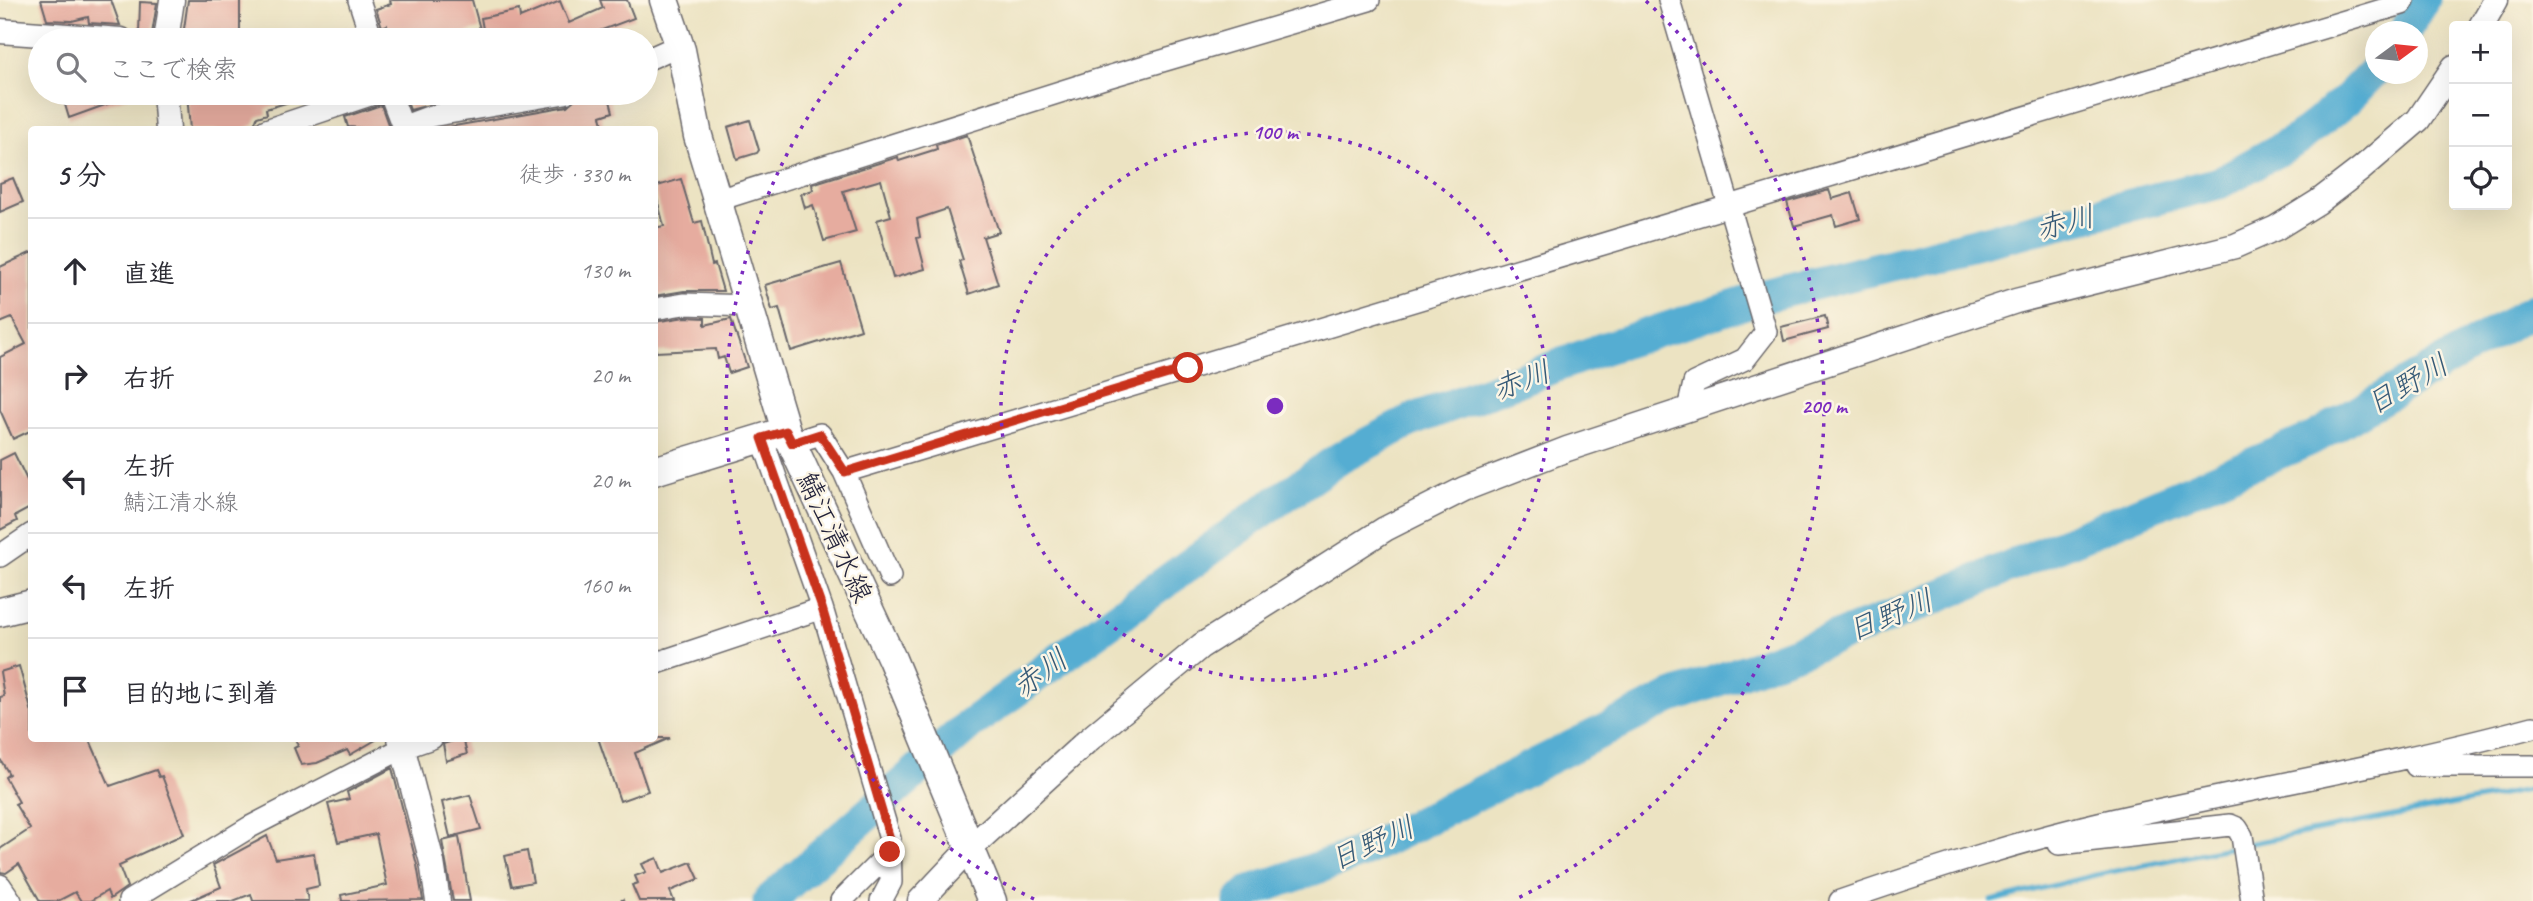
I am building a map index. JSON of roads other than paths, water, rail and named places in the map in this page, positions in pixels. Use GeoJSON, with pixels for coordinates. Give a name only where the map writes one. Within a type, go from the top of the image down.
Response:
{"type":"FeatureCollection","features":[{"type":"Feature","properties":{"kind":"main road","name":"鯖江清水線"},"geometry":{"type":"LineString","coordinates":[[664,0],[681,50],[698,136],[751,306],[780,437],[892,659],[992,901]]}},
{"type":"Feature","properties":{"kind":"main road"},"geometry":{"type":"LineString","coordinates":[[658,470],[780,437]]}},
{"type":"Feature","properties":{"kind":"main road"},"geometry":{"type":"LineString","coordinates":[[0,612],[28,605]]}},
{"type":"Feature","properties":{"kind":"street"},"geometry":{"type":"LineString","coordinates":[[168,28],[172,0]]}},
{"type":"Feature","properties":{"kind":"street"},"geometry":{"type":"LineString","coordinates":[[359,0],[368,28]]}},
{"type":"Feature","properties":{"kind":"street"},"geometry":{"type":"LineString","coordinates":[[718,200],[1101,79],[1369,0]]}},
{"type":"Feature","properties":{"kind":"street"},"geometry":{"type":"LineString","coordinates":[[1669,0],[1766,332],[1745,359],[1694,383],[1688,409]]}},
{"type":"Feature","properties":{"kind":"street"},"geometry":{"type":"LineString","coordinates":[[845,472],[2402,4],[2404,0]]}},
{"type":"Feature","properties":{"kind":"street"},"geometry":{"type":"LineString","coordinates":[[2484,21],[2496,0]]}},
{"type":"Feature","properties":{"kind":"street"},"geometry":{"type":"LineString","coordinates":[[0,31],[28,33]]}},
{"type":"Feature","properties":{"kind":"street"},"geometry":{"type":"LineString","coordinates":[[658,55],[681,50]]}},
{"type":"Feature","properties":{"kind":"street"},"geometry":{"type":"LineString","coordinates":[[920,901],[969,849],[1086,742],[1201,646],[1385,529],[1477,484],[1567,449],[2016,301],[2178,263],[2255,237],[2318,202],[2361,169],[2418,120],[2449,74]]}},
{"type":"Feature","properties":{"kind":"street"},"geometry":{"type":"LineString","coordinates":[[166,105],[168,126]]}},
{"type":"Feature","properties":{"kind":"street"},"geometry":{"type":"LineString","coordinates":[[278,126],[340,105]]}},
{"type":"Feature","properties":{"kind":"street"},"geometry":{"type":"LineString","coordinates":[[395,105],[403,126]]}},
{"type":"Feature","properties":{"kind":"street"},"geometry":{"type":"LineString","coordinates":[[408,126],[431,116],[495,105]]}},
{"type":"Feature","properties":{"kind":"street"},"geometry":{"type":"LineString","coordinates":[[658,308],[684,304],[751,306]]}},
{"type":"Feature","properties":{"kind":"street"},"geometry":{"type":"LineString","coordinates":[[881,901],[891,882],[890,839],[822,608],[780,437],[820,434],[845,472],[890,577]]}},
{"type":"Feature","properties":{"kind":"street"},"geometry":{"type":"LineString","coordinates":[[0,556],[28,537]]}},
{"type":"Feature","properties":{"kind":"street"},"geometry":{"type":"LineString","coordinates":[[658,663],[822,608]]}},
{"type":"Feature","properties":{"kind":"street"},"geometry":{"type":"LineString","coordinates":[[1840,901],[2029,843],[2122,818],[2374,766],[2533,727]]}},
{"type":"Feature","properties":{"kind":"street"},"geometry":{"type":"LineString","coordinates":[[128,901],[250,827],[402,743],[432,862],[438,901]]}},
{"type":"Feature","properties":{"kind":"street"},"geometry":{"type":"LineString","coordinates":[[2374,766],[2533,766]]}},
{"type":"Feature","properties":{"kind":"street"},"geometry":{"type":"LineString","coordinates":[[2029,843],[2066,845],[2230,825],[2238,828],[2244,844],[2252,901]]}},
{"type":"Feature","properties":{"kind":"street"},"geometry":{"type":"LineString","coordinates":[[841,901],[890,852]]}},
{"type":"Feature","properties":{"kind":"street"},"geometry":{"type":"LineString","coordinates":[[0,885],[11,901]]}},
{"type":"Feature","properties":{"kind":"waterway","name":"赤川"},"geometry":{"type":"LineString","coordinates":[[2411,21],[2424,0]]}},
{"type":"Feature","properties":{"kind":"waterway","name":"赤川"},"geometry":{"type":"LineString","coordinates":[[769,901],[969,725],[1263,511],[1340,458],[1412,420],[1602,349],[1770,295],[2219,183],[2298,139],[2345,101],[2365,80]]}},
{"type":"Feature","properties":{"kind":"waterway","name":"日野川"},"geometry":{"type":"LineString","coordinates":[[1240,901],[1251,891],[1357,854],[1669,698],[1878,622],[2314,438],[2533,310]]}},
{"type":"Feature","properties":{"kind":"waterway"},"geometry":{"type":"LineString","coordinates":[[2247,844],[2533,789]]}},
{"type":"Feature","properties":{"kind":"waterway"},"geometry":{"type":"LineString","coordinates":[[1991,901],[2091,876],[2238,846]]}}]}
